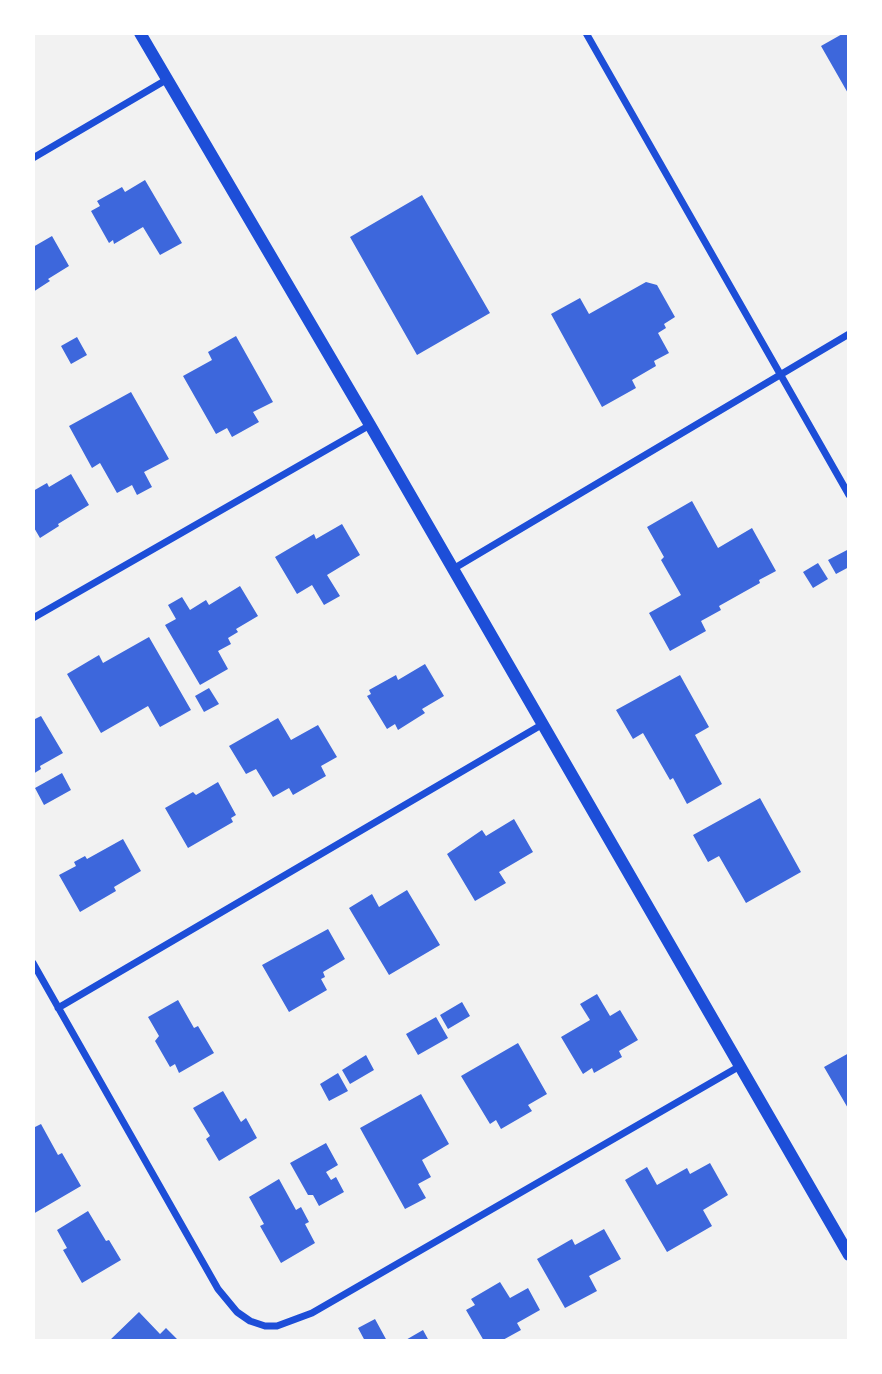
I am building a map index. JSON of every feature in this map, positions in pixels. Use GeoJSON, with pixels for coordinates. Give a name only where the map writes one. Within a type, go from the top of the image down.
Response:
{"type":"FeatureCollection","features":[{"type":"Feature","properties":{"kind":"street"},"geometry":{"type":"LineString","coordinates":[[140,33],[370,425],[849,1255]]}},
{"type":"Feature","properties":{"kind":"street"},"geometry":{"type":"LineString","coordinates":[[586,33],[849,495]]}},
{"type":"Feature","properties":{"kind":"street"},"geometry":{"type":"LineString","coordinates":[[33,158],[166,80]]}},
{"type":"Feature","properties":{"kind":"street"},"geometry":{"type":"LineString","coordinates":[[453,569],[849,334]]}},
{"type":"Feature","properties":{"kind":"street"},"geometry":{"type":"LineString","coordinates":[[33,618],[370,425]]}},
{"type":"Feature","properties":{"kind":"street"},"geometry":{"type":"LineString","coordinates":[[58,1008],[543,724]]}},
{"type":"Feature","properties":{"kind":"street"},"geometry":{"type":"LineString","coordinates":[[33,963],[227,1301],[250,1321],[265,1326],[277,1326],[312,1313],[740,1066]]}},
{"type":"Feature","properties":{"kind":"building"},"geometry":{"type":"Polygon","coordinates":[[[844,33],[849,33],[849,95],[821,46],[844,33]]]}},
{"type":"Feature","properties":{"kind":"building"},"geometry":{"type":"Polygon","coordinates":[[[145,180],[182,243],[160,255],[143,227],[114,244],[113,240],[109,243],[91,211],[100,206],[97,201],[122,187],[125,192],[145,180]]]}},
{"type":"Feature","properties":{"kind":"building"},"geometry":{"type":"Polygon","coordinates":[[[422,195],[490,313],[417,355],[350,237],[422,195]]]}},
{"type":"Feature","properties":{"kind":"building"},"geometry":{"type":"Polygon","coordinates":[[[52,236],[69,266],[33,292],[33,247],[52,236]]]}},
{"type":"Feature","properties":{"kind":"building"},"geometry":{"type":"Polygon","coordinates":[[[646,282],[657,285],[675,317],[664,324],[666,328],[658,333],[669,353],[654,361],[656,366],[632,380],[636,388],[602,407],[551,314],[580,298],[589,314],[646,282]]]}},
{"type":"Feature","properties":{"kind":"building"},"geometry":{"type":"Polygon","coordinates":[[[236,336],[273,402],[253,412],[259,422],[232,437],[227,428],[216,434],[183,376],[212,360],[208,352],[236,336]]]}},
{"type":"Feature","properties":{"kind":"building"},"geometry":{"type":"Polygon","coordinates":[[[77,337],[87,355],[71,364],[61,346],[77,337]]]}},
{"type":"Feature","properties":{"kind":"building"},"geometry":{"type":"Polygon","coordinates":[[[131,392],[169,459],[144,472],[152,487],[137,495],[132,485],[117,493],[100,463],[92,468],[69,426],[131,392]]]}},
{"type":"Feature","properties":{"kind":"building"},"geometry":{"type":"Polygon","coordinates":[[[71,474],[89,505],[40,538],[33,526],[33,491],[47,483],[49,487],[71,474]]]}},
{"type":"Feature","properties":{"kind":"building"},"geometry":{"type":"Polygon","coordinates":[[[692,501],[718,548],[752,528],[776,571],[719,606],[721,610],[701,621],[706,631],[670,651],[649,613],[681,595],[661,560],[664,557],[647,527],[692,501]]]}},
{"type":"Feature","properties":{"kind":"building"},"geometry":{"type":"Polygon","coordinates":[[[342,524],[360,555],[327,575],[340,596],[324,605],[312,585],[297,594],[275,557],[314,534],[316,539],[342,524]]]}},
{"type":"Feature","properties":{"kind":"building"},"geometry":{"type":"Polygon","coordinates":[[[849,549],[849,567],[836,574],[828,560],[849,549]]]}},
{"type":"Feature","properties":{"kind":"building"},"geometry":{"type":"Polygon","coordinates":[[[818,563],[828,579],[813,588],[803,572],[818,563]]]}},
{"type":"Feature","properties":{"kind":"building"},"geometry":{"type":"Polygon","coordinates":[[[240,586],[258,616],[236,629],[238,632],[228,638],[231,644],[218,651],[228,669],[200,685],[165,625],[176,619],[168,605],[182,597],[190,610],[206,600],[209,605],[240,586]]]}},
{"type":"Feature","properties":{"kind":"building"},"geometry":{"type":"Polygon","coordinates":[[[149,637],[191,710],[160,727],[148,706],[101,733],[67,674],[99,655],[103,663],[149,637]]]}},
{"type":"Feature","properties":{"kind":"building"},"geometry":{"type":"Polygon","coordinates":[[[425,664],[444,696],[422,709],[425,713],[398,730],[395,724],[387,729],[367,696],[371,694],[369,690],[396,675],[398,680],[425,664]]]}},
{"type":"Feature","properties":{"kind":"building"},"geometry":{"type":"Polygon","coordinates":[[[680,675],[709,727],[695,735],[722,784],[687,804],[643,733],[633,739],[616,710],[680,675]]]}},
{"type":"Feature","properties":{"kind":"building"},"geometry":{"type":"Polygon","coordinates":[[[209,688],[219,704],[204,712],[195,696],[209,688]]]}},
{"type":"Feature","properties":{"kind":"building"},"geometry":{"type":"Polygon","coordinates":[[[41,716],[63,753],[40,766],[41,769],[33,774],[33,720],[41,716]]]}},
{"type":"Feature","properties":{"kind":"building"},"geometry":{"type":"Polygon","coordinates":[[[278,718],[291,740],[318,725],[337,757],[321,766],[326,776],[293,795],[289,788],[273,797],[256,769],[246,774],[229,746],[278,718]]]}},
{"type":"Feature","properties":{"kind":"building"},"geometry":{"type":"Polygon","coordinates":[[[62,773],[71,790],[44,805],[35,788],[62,773]]]}},
{"type":"Feature","properties":{"kind":"building"},"geometry":{"type":"Polygon","coordinates":[[[218,782],[236,815],[231,818],[233,822],[188,848],[165,808],[218,782]]]}},
{"type":"Feature","properties":{"kind":"building"},"geometry":{"type":"Polygon","coordinates":[[[760,798],[801,872],[746,903],[719,856],[708,862],[693,835],[760,798]]]}},
{"type":"Feature","properties":{"kind":"building"},"geometry":{"type":"Polygon","coordinates":[[[514,819],[533,852],[499,872],[506,883],[475,901],[447,854],[482,830],[486,836],[514,819]]]}},
{"type":"Feature","properties":{"kind":"building"},"geometry":{"type":"Polygon","coordinates":[[[123,839],[141,871],[114,887],[116,891],[80,912],[59,875],[76,866],[74,862],[85,856],[87,859],[123,839]]]}},
{"type":"Feature","properties":{"kind":"building"},"geometry":{"type":"Polygon","coordinates":[[[407,890],[440,945],[389,975],[349,908],[372,894],[379,907],[407,890]]]}},
{"type":"Feature","properties":{"kind":"building"},"geometry":{"type":"Polygon","coordinates":[[[328,929],[345,959],[323,972],[325,977],[321,979],[327,990],[289,1012],[262,965],[328,929]]]}},
{"type":"Feature","properties":{"kind":"building"},"geometry":{"type":"Polygon","coordinates":[[[597,994],[610,1016],[620,1010],[638,1040],[619,1051],[622,1057],[594,1073],[592,1068],[583,1074],[561,1037],[590,1020],[580,1004],[597,994]]]}},
{"type":"Feature","properties":{"kind":"building"},"geometry":{"type":"Polygon","coordinates":[[[178,1000],[194,1028],[198,1026],[214,1053],[179,1073],[175,1064],[170,1067],[155,1041],[159,1036],[148,1017],[178,1000]]]}},
{"type":"Feature","properties":{"kind":"building"},"geometry":{"type":"Polygon","coordinates":[[[462,1002],[470,1016],[448,1029],[440,1015],[462,1002]]]}},
{"type":"Feature","properties":{"kind":"building"},"geometry":{"type":"Polygon","coordinates":[[[436,1017],[448,1038],[418,1055],[406,1034],[436,1017]]]}},
{"type":"Feature","properties":{"kind":"building"},"geometry":{"type":"Polygon","coordinates":[[[518,1043],[547,1094],[528,1105],[532,1111],[501,1129],[496,1120],[490,1124],[461,1076],[518,1043]]]}},
{"type":"Feature","properties":{"kind":"building"},"geometry":{"type":"Polygon","coordinates":[[[849,1053],[849,1110],[824,1067],[849,1053]]]}},
{"type":"Feature","properties":{"kind":"building"},"geometry":{"type":"Polygon","coordinates":[[[366,1055],[374,1070],[350,1084],[342,1070],[366,1055]]]}},
{"type":"Feature","properties":{"kind":"building"},"geometry":{"type":"Polygon","coordinates":[[[338,1073],[348,1091],[329,1101],[320,1084],[338,1073]]]}},
{"type":"Feature","properties":{"kind":"building"},"geometry":{"type":"Polygon","coordinates":[[[223,1091],[241,1122],[246,1118],[257,1138],[219,1161],[206,1139],[210,1136],[193,1108],[223,1091]]]}},
{"type":"Feature","properties":{"kind":"building"},"geometry":{"type":"Polygon","coordinates":[[[421,1094],[449,1144],[422,1160],[431,1177],[418,1184],[426,1198],[405,1209],[360,1128],[421,1094]]]}},
{"type":"Feature","properties":{"kind":"building"},"geometry":{"type":"Polygon","coordinates":[[[41,1124],[58,1155],[62,1153],[81,1186],[33,1214],[33,1128],[41,1124]]]}},
{"type":"Feature","properties":{"kind":"building"},"geometry":{"type":"Polygon","coordinates":[[[326,1143],[338,1165],[326,1172],[331,1180],[336,1177],[344,1192],[319,1206],[313,1195],[308,1195],[290,1163],[326,1143]]]}},
{"type":"Feature","properties":{"kind":"building"},"geometry":{"type":"Polygon","coordinates":[[[710,1163],[728,1195],[703,1210],[712,1226],[667,1252],[625,1180],[647,1167],[657,1185],[687,1168],[690,1174],[710,1163]]]}},
{"type":"Feature","properties":{"kind":"building"},"geometry":{"type":"Polygon","coordinates":[[[279,1179],[296,1210],[301,1207],[309,1222],[305,1224],[315,1243],[281,1263],[260,1226],[264,1224],[249,1197],[279,1179]]]}},
{"type":"Feature","properties":{"kind":"building"},"geometry":{"type":"Polygon","coordinates":[[[88,1211],[121,1260],[82,1283],[63,1250],[67,1248],[57,1230],[88,1211]]]}},
{"type":"Feature","properties":{"kind":"building"},"geometry":{"type":"Polygon","coordinates":[[[604,1229],[621,1259],[589,1276],[597,1291],[565,1308],[537,1259],[572,1239],[575,1245],[604,1229]]]}},
{"type":"Feature","properties":{"kind":"building"},"geometry":{"type":"Polygon","coordinates":[[[500,1282],[510,1298],[528,1288],[540,1310],[517,1323],[521,1330],[501,1341],[484,1341],[466,1310],[475,1305],[471,1299],[500,1282]]]}},
{"type":"Feature","properties":{"kind":"building"},"geometry":{"type":"Polygon","coordinates":[[[139,1312],[160,1334],[166,1328],[179,1341],[109,1341],[139,1312]]]}},
{"type":"Feature","properties":{"kind":"building"},"geometry":{"type":"Polygon","coordinates":[[[375,1319],[387,1341],[365,1341],[358,1328],[375,1319]]]}},
{"type":"Feature","properties":{"kind":"building"},"geometry":{"type":"Polygon","coordinates":[[[423,1330],[429,1341],[404,1341],[423,1330]]]}}]}
